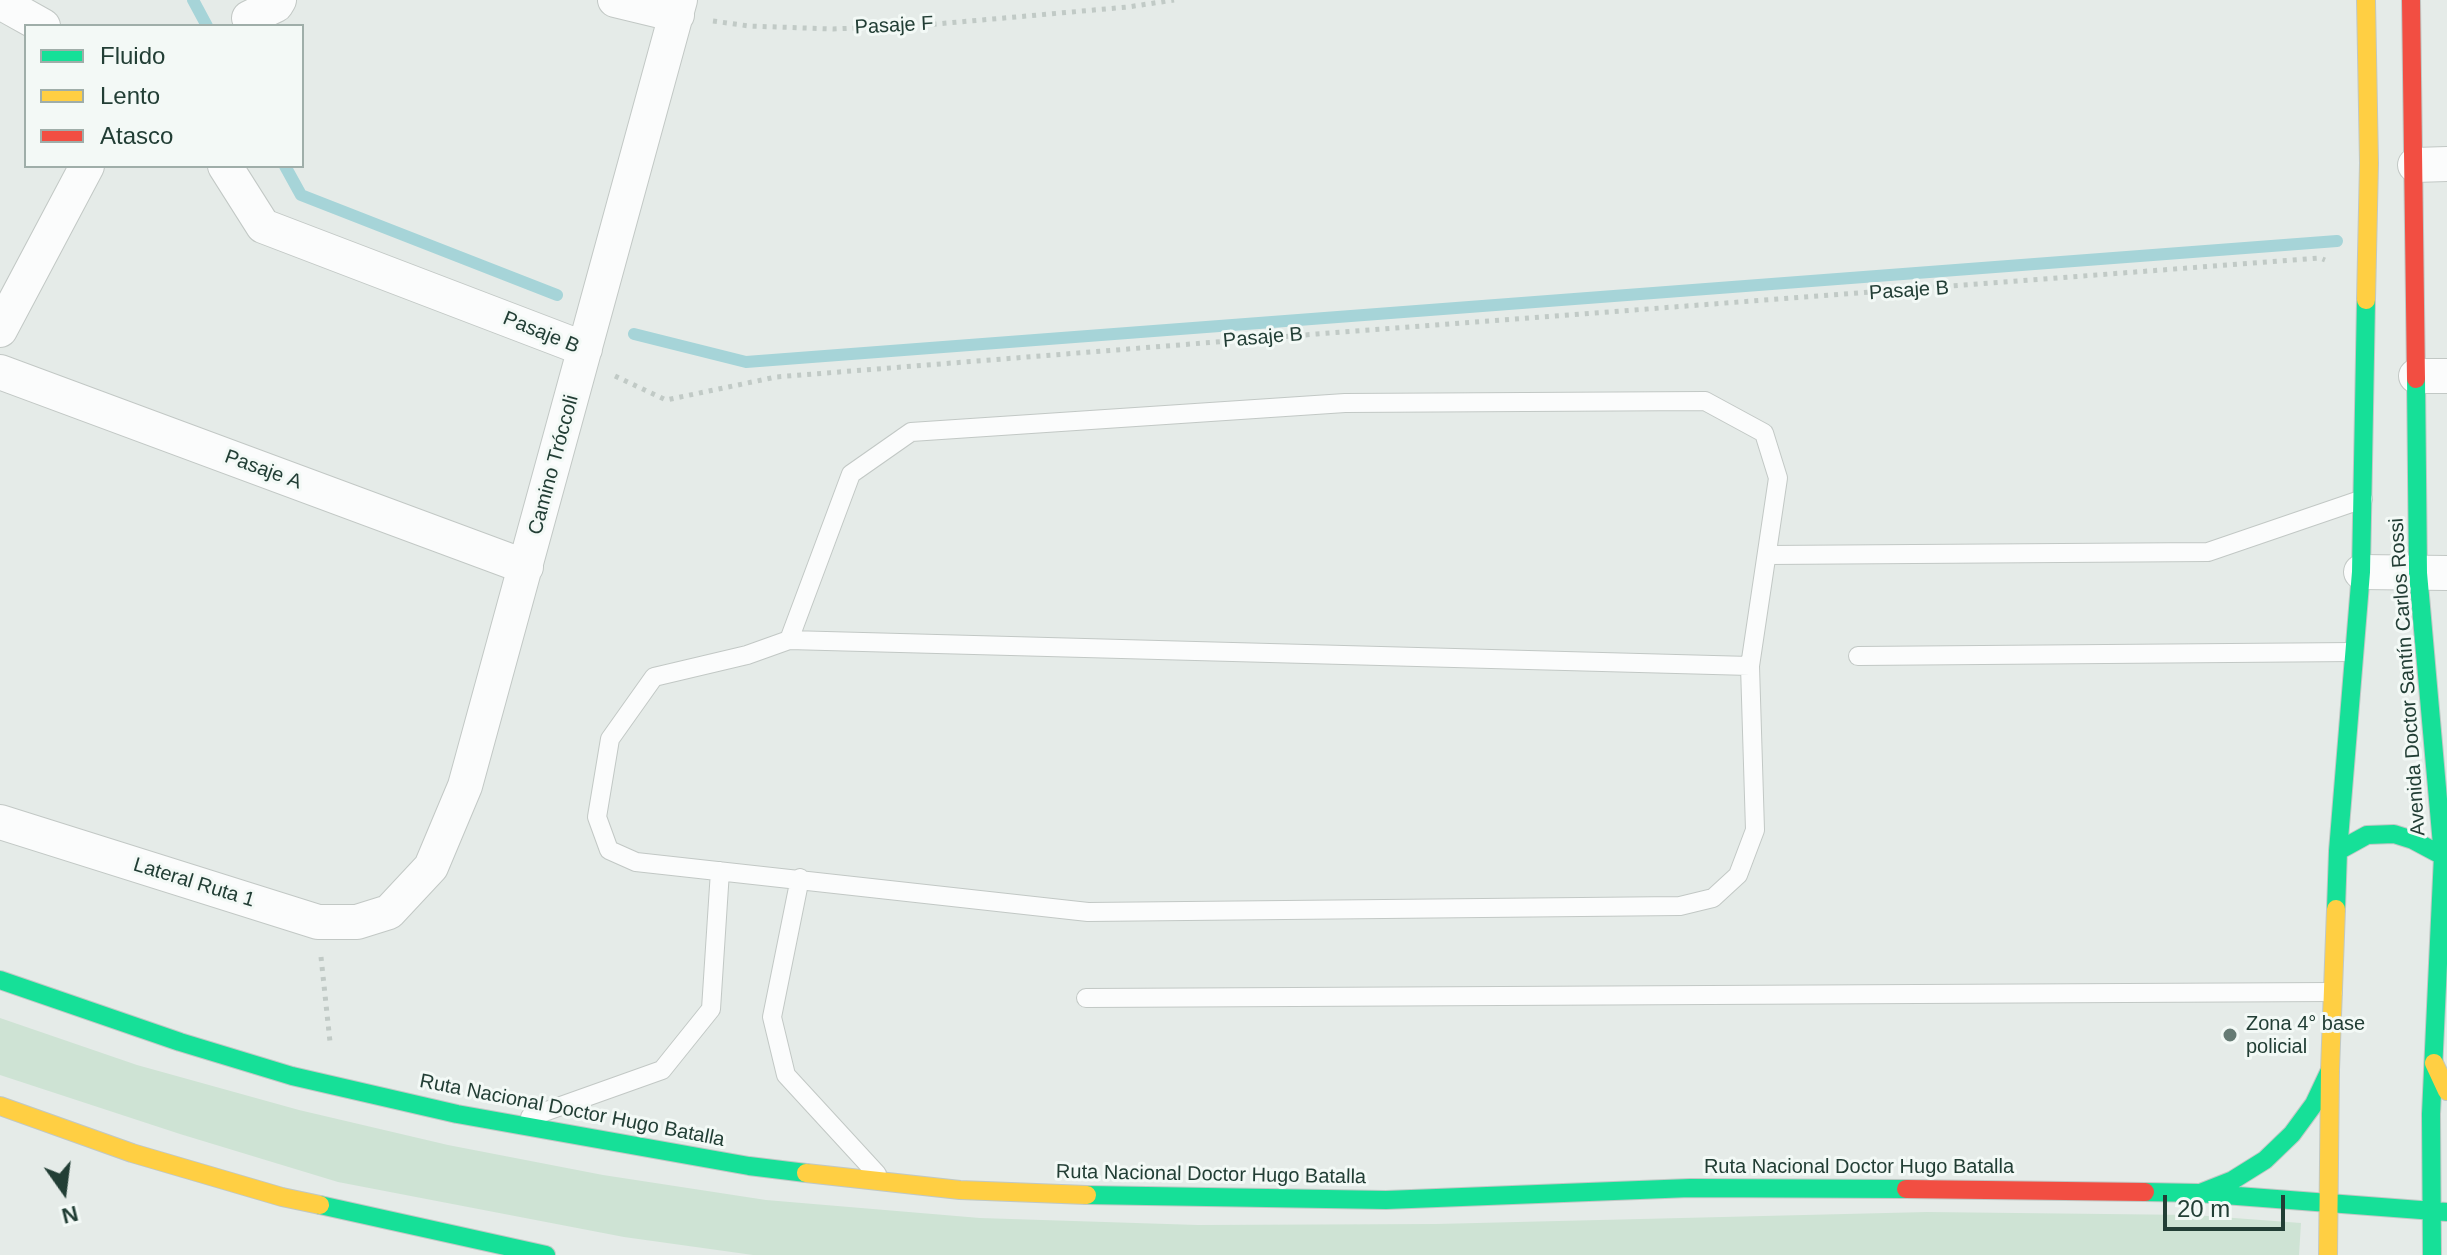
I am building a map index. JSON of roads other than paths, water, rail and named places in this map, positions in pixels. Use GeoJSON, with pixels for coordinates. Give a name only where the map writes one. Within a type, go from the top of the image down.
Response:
{"type":"FeatureCollection","features":[{"type":"Feature","properties":{"kind":"main road","name":"Avenida Doctor Santín Carlos Rossi"},"geometry":{"type":"LineString","coordinates":[[2328,1255],[2330,1070],[2338,851],[2361,572],[2369,163],[2366,0]]}},
{"type":"Feature","properties":{"kind":"main road","name":"Avenida Doctor Santín Carlos Rossi"},"geometry":{"type":"LineString","coordinates":[[2411,0],[2431,164],[2432,573],[2443,856],[2441,1021],[2434,1063],[2431,1114],[2440,1211],[2432,1255]]}},
{"type":"Feature","properties":{"kind":"main road"},"geometry":{"type":"LineString","coordinates":[[2338,851],[2367,835],[2394,834],[2443,856]]}},
{"type":"Feature","properties":{"kind":"main road","name":"Ruta Nacional Doctor Hugo Batalla"},"geometry":{"type":"LineString","coordinates":[[0,980],[180,1042],[337,1087],[510,1124],[749,1166],[960,1190],[1206,1199],[1386,1200],[1690,1188],[2198,1193],[2440,1211]]}},
{"type":"Feature","properties":{"kind":"main road"},"geometry":{"type":"LineString","coordinates":[[2434,1063],[2447,1091]]}},
{"type":"Feature","properties":{"kind":"main road"},"geometry":{"type":"LineString","coordinates":[[2198,1193],[2233,1180],[2265,1160],[2292,1134],[2314,1104],[2330,1070]]}},
{"type":"Feature","properties":{"kind":"main road"},"geometry":{"type":"LineString","coordinates":[[0,1106],[132,1153],[282,1197],[546,1255]]}},
{"type":"Feature","properties":{"kind":"street"},"geometry":{"type":"LineString","coordinates":[[249,18],[276,5],[279,0]]}},
{"type":"Feature","properties":{"kind":"street"},"geometry":{"type":"LineString","coordinates":[[615,0],[678,8]]}},
{"type":"Feature","properties":{"kind":"street"},"geometry":{"type":"LineString","coordinates":[[0,2],[39,24]]}},
{"type":"Feature","properties":{"kind":"street","name":"Camino Tróccoli"},"geometry":{"type":"LineString","coordinates":[[389,912],[431,867],[465,786],[678,8]]}},
{"type":"Feature","properties":{"kind":"street"},"geometry":{"type":"LineString","coordinates":[[0,330],[86,168]]}},
{"type":"Feature","properties":{"kind":"street","name":"Pasaje B"},"geometry":{"type":"LineString","coordinates":[[226,168],[263,226],[585,349]]}},
{"type":"Feature","properties":{"kind":"street","name":"Pasaje A"},"geometry":{"type":"LineString","coordinates":[[0,372],[526,567]]}},
{"type":"Feature","properties":{"kind":"street"},"geometry":{"type":"LineString","coordinates":[[2361,572],[2432,573]]}},
{"type":"Feature","properties":{"kind":"street","name":"Lateral Ruta 1"},"geometry":{"type":"LineString","coordinates":[[0,822],[318,922],[357,922],[389,912]]}},
{"type":"Feature","properties":{"kind":"lane"},"geometry":{"type":"LineString","coordinates":[[789,640],[851,474],[911,432],[1345,403],[1705,401],[1764,433],[1778,478],[1750,666],[1755,830],[1738,875],[1713,898],[1680,906],[1088,912],[636,862],[609,850],[597,817],[610,739],[654,677],[747,655],[789,640],[1750,666]]}},
{"type":"Feature","properties":{"kind":"lane"},"geometry":{"type":"LineString","coordinates":[[1768,555],[2208,552],[2363,499]]}},
{"type":"Feature","properties":{"kind":"lane"},"geometry":{"type":"LineString","coordinates":[[1858,656],[2354,652]]}},
{"type":"Feature","properties":{"kind":"lane"},"geometry":{"type":"LineString","coordinates":[[510,1124],[662,1070],[711,1009],[720,871]]}},
{"type":"Feature","properties":{"kind":"lane"},"geometry":{"type":"LineString","coordinates":[[800,878],[772,1017],[786,1075],[884,1182]]}},
{"type":"Feature","properties":{"kind":"lane"},"geometry":{"type":"LineString","coordinates":[[1086,998],[2333,992]]}},
{"type":"Feature","properties":{"kind":"waterway"},"geometry":{"type":"LineString","coordinates":[[193,0],[206,24]]}},
{"type":"Feature","properties":{"kind":"waterway"},"geometry":{"type":"LineString","coordinates":[[286,168],[301,195],[557,295]]}},
{"type":"Feature","properties":{"kind":"waterway"},"geometry":{"type":"LineString","coordinates":[[634,334],[746,362],[2337,241]]}},
{"type":"Feature","properties":{"kind":"place","name":"Zona 4° base policial"},"geometry":{"type":"Point","coordinates":[2230,1035]}}]}
